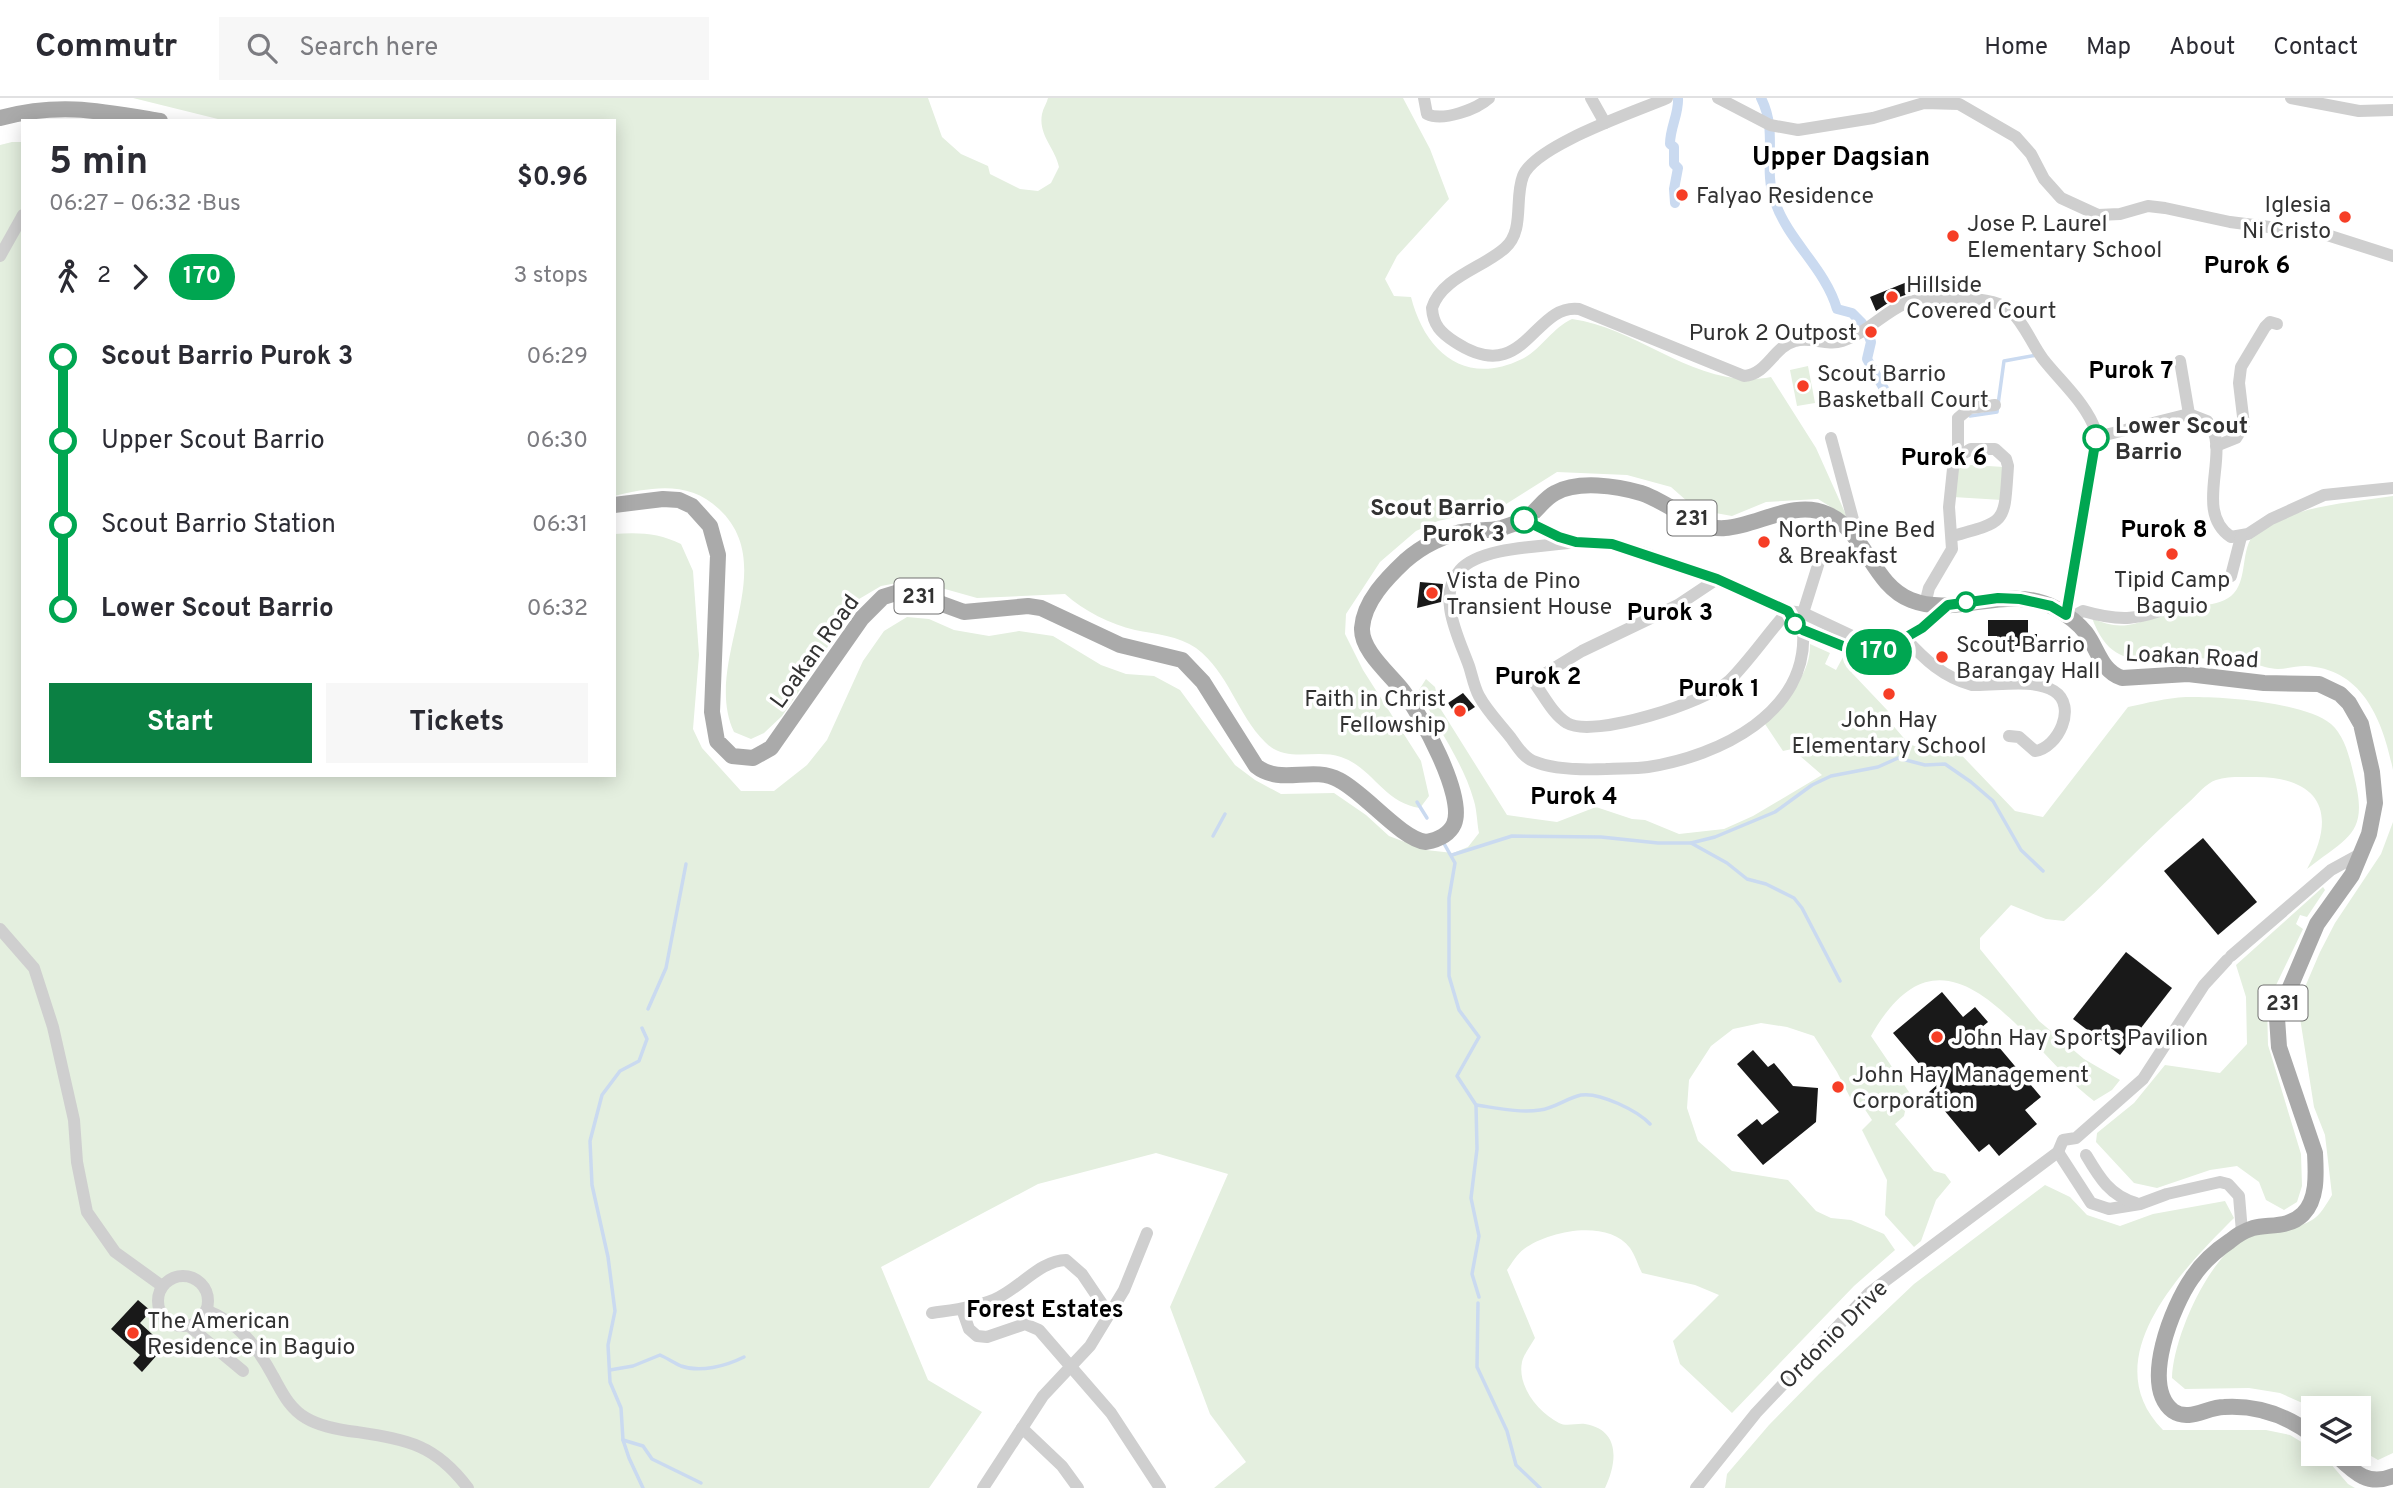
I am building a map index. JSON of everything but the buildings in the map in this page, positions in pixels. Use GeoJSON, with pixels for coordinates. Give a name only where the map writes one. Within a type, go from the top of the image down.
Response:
{"type":"FeatureCollection","features":[{"type":"Feature","properties":{"kind":"main road"},"geometry":{"type":"LineString","coordinates":[[0,118],[47,108],[76,114],[136,119]]}},
{"type":"Feature","properties":{"kind":"main road","name":"Loakan Road"},"geometry":{"type":"LineString","coordinates":[[616,505],[663,499],[679,500],[692,506],[710,526],[718,555],[712,712],[717,741],[733,756],[753,758],[771,748],[862,618],[883,597],[896,593],[912,593],[964,612],[1028,607],[1055,613],[1086,631],[1120,645],[1182,660],[1203,681],[1256,766],[1273,775],[1327,775],[1349,786],[1411,837],[1426,842],[1439,838],[1453,825],[1456,817],[1455,800],[1450,782],[1404,693],[1367,646],[1362,631],[1364,620],[1377,592],[1406,560],[1431,543],[1465,531],[1498,529],[1524,520],[1556,492],[1584,486],[1611,487],[1662,501],[1707,527],[1724,529],[1790,512],[1817,510],[1842,523],[1896,592],[1925,604],[1948,605],[1998,598],[2020,599],[2051,606],[2086,633],[2109,671],[2122,678],[2188,674],[2264,684],[2319,684],[2340,694],[2349,703],[2361,724],[2375,790],[2373,819],[2352,875],[2317,924],[2277,1018],[2279,1047],[2315,1153],[2312,1201],[2301,1217],[2242,1232],[2203,1264],[2180,1298],[2170,1322],[2158,1376],[2166,1404],[2181,1415],[2192,1415],[2223,1406],[2258,1410],[2290,1420],[2301,1427]]}},
{"type":"Feature","properties":{"kind":"main road"},"geometry":{"type":"LineString","coordinates":[[2350,1466],[2368,1480],[2385,1480],[2393,1476]]}},
{"type":"Feature","properties":{"kind":"street"},"geometry":{"type":"LineString","coordinates":[[1424,98],[1427,114],[1440,117],[1470,108],[1489,98]]}},
{"type":"Feature","properties":{"kind":"street"},"geometry":{"type":"LineString","coordinates":[[1591,98],[1605,123]]}},
{"type":"Feature","properties":{"kind":"street"},"geometry":{"type":"LineString","coordinates":[[1667,98],[1605,123],[1552,149],[1528,167],[1521,181],[1518,218],[1510,243],[1483,264],[1455,280],[1435,300],[1433,319],[1444,334],[1458,344],[1480,352],[1513,352],[1559,312],[1578,309],[1744,376],[1755,375],[1780,350],[1794,341],[1839,342],[1861,333],[1906,303],[1986,299],[2008,308],[2019,320],[2040,356],[2089,416],[2096,438],[2068,617]]}},
{"type":"Feature","properties":{"kind":"street"},"geometry":{"type":"LineString","coordinates":[[1718,98],[1770,125],[1798,131],[1866,120],[1924,103],[1959,104],[2016,137],[2031,154],[2043,179],[2061,198],[2098,215],[2120,214],[2148,206],[2165,208],[2230,222],[2342,238],[2393,256]]}},
{"type":"Feature","properties":{"kind":"street"},"geometry":{"type":"LineString","coordinates":[[2291,98],[2359,111],[2393,110]]}},
{"type":"Feature","properties":{"kind":"street"},"geometry":{"type":"LineString","coordinates":[[0,256],[21,219]]}},
{"type":"Feature","properties":{"kind":"street"},"geometry":{"type":"LineString","coordinates":[[2216,446],[2235,438],[2244,425],[2239,383],[2241,367],[2265,327],[2270,322],[2277,324]]}},
{"type":"Feature","properties":{"kind":"street"},"geometry":{"type":"LineString","coordinates":[[2180,360],[2189,414]]}},
{"type":"Feature","properties":{"kind":"street"},"geometry":{"type":"LineString","coordinates":[[1958,454],[1958,418],[1970,408],[1995,405]]}},
{"type":"Feature","properties":{"kind":"street"},"geometry":{"type":"LineString","coordinates":[[2096,438],[2189,414],[2202,417],[2211,425],[2216,446],[2213,499],[2216,518],[2224,533],[2231,537],[2241,537],[2271,519],[2324,495],[2393,488]]}},
{"type":"Feature","properties":{"kind":"street"},"geometry":{"type":"LineString","coordinates":[[1831,438],[1861,545]]}},
{"type":"Feature","properties":{"kind":"street"},"geometry":{"type":"LineString","coordinates":[[1925,604],[1934,578],[1949,557],[1952,536],[1950,474],[1954,459],[1958,454],[1971,449],[1995,449],[2006,459],[2005,506],[1997,522],[1952,536]]}},
{"type":"Feature","properties":{"kind":"street"},"geometry":{"type":"LineString","coordinates":[[1524,520],[1576,542]]}},
{"type":"Feature","properties":{"kind":"street"},"geometry":{"type":"LineString","coordinates":[[2231,576],[2241,537]]}},
{"type":"Feature","properties":{"kind":"street"},"geometry":{"type":"LineString","coordinates":[[1803,630],[1803,660],[1788,692],[1762,720],[1718,746],[1674,761],[1630,769],[1589,770],[1531,760],[1518,747],[1477,693],[1452,616],[1450,590],[1457,573],[1471,560],[1515,550],[1576,542],[1612,544],[1717,579],[1788,611],[1803,613],[1869,644],[1889,647]]}},
{"type":"Feature","properties":{"kind":"street"},"geometry":{"type":"LineString","coordinates":[[1803,613],[1819,562]]}},
{"type":"Feature","properties":{"kind":"street"},"geometry":{"type":"LineString","coordinates":[[1717,579],[1678,605],[1582,651],[1533,681],[1561,719],[1583,729],[1660,713],[1706,695],[1728,681],[1788,611]]}},
{"type":"Feature","properties":{"kind":"street"},"geometry":{"type":"LineString","coordinates":[[1788,611],[1795,624],[1803,630],[1860,653],[1878,652],[1889,647],[1922,628],[1948,605]]}},
{"type":"Feature","properties":{"kind":"street"},"geometry":{"type":"LineString","coordinates":[[2068,617],[2083,611],[2109,619],[2131,619],[2176,605]]}},
{"type":"Feature","properties":{"kind":"street"},"geometry":{"type":"LineString","coordinates":[[1905,638],[1935,668],[1962,682],[2038,686],[2055,692],[2061,698],[2064,717],[2057,736],[2049,746],[2035,751],[2018,737],[2009,736]]}},
{"type":"Feature","properties":{"kind":"street","name":"Ordonio Drive"},"geometry":{"type":"LineString","coordinates":[[1696,1488],[1756,1413],[1869,1293],[2058,1152],[2063,1140],[2076,1138],[2143,1079],[2204,985],[2229,958],[2330,870],[2362,853]]}},
{"type":"Feature","properties":{"kind":"street"},"geometry":{"type":"LineString","coordinates":[[0,929],[24,953],[34,968],[53,1027],[74,1119],[80,1182],[87,1212],[115,1252],[162,1286]]}},
{"type":"Feature","properties":{"kind":"street"},"geometry":{"type":"LineString","coordinates":[[2076,1138],[2083,1142],[2085,1155],[2099,1177],[2117,1196],[2140,1204]]}},
{"type":"Feature","properties":{"kind":"street"},"geometry":{"type":"LineString","coordinates":[[2058,1152],[2091,1203],[2109,1209],[2140,1204],[2167,1194],[2220,1182],[2228,1184],[2239,1196],[2242,1232]]}},
{"type":"Feature","properties":{"kind":"street"},"geometry":{"type":"LineString","coordinates":[[2068,1165],[2080,1162],[2085,1155]]}},
{"type":"Feature","properties":{"kind":"street"},"geometry":{"type":"LineString","coordinates":[[983,1488],[1043,1396],[1090,1346],[1131,1275],[1147,1233]]}},
{"type":"Feature","properties":{"kind":"street"},"geometry":{"type":"LineString","coordinates":[[932,1313],[992,1301],[1051,1263],[1066,1260],[1082,1274],[1109,1314]]}},
{"type":"Feature","properties":{"kind":"street"},"geometry":{"type":"LineString","coordinates":[[177,1277],[195,1279],[206,1292],[206,1310],[196,1323],[178,1326],[161,1315],[157,1306],[162,1286],[177,1277]]}},
{"type":"Feature","properties":{"kind":"street"},"geometry":{"type":"LineString","coordinates":[[962,1309],[970,1329],[978,1336],[987,1336],[1017,1326],[1032,1326],[1073,1367],[1126,1434],[1160,1488]]}},
{"type":"Feature","properties":{"kind":"street"},"geometry":{"type":"LineString","coordinates":[[206,1310],[234,1325],[250,1339],[283,1395],[304,1417],[338,1429],[418,1444],[452,1469],[468,1488]]}},
{"type":"Feature","properties":{"kind":"street"},"geometry":{"type":"LineString","coordinates":[[188,1326],[243,1371]]}},
{"type":"Feature","properties":{"kind":"street"},"geometry":{"type":"LineString","coordinates":[[1022,1428],[1062,1466],[1078,1488]]}},
{"type":"Feature","properties":{"kind":"green space"},"geometry":{"type":"Polygon","coordinates":[[[133,98],[928,98],[942,137],[961,154],[988,166],[990,174],[1020,189],[1038,191],[1051,183],[1059,167],[1041,122],[1048,98],[1403,98],[1430,149],[1449,199],[1397,256],[1385,279],[1394,296],[1411,297],[1417,317],[1437,348],[1450,359],[1466,366],[1483,369],[1501,367],[1529,355],[1572,319],[1622,334],[1670,357],[1719,375],[1744,379],[1771,377],[1816,448],[1847,517],[1818,499],[1766,502],[1732,516],[1710,512],[1688,502],[1671,487],[1627,475],[1557,472],[1503,506],[1438,521],[1416,531],[1380,562],[1346,614],[1345,634],[1363,670],[1421,761],[1429,796],[1420,808],[1397,799],[1361,768],[1341,757],[1292,754],[1273,749],[1255,731],[1217,669],[1196,648],[1175,638],[1135,630],[1107,620],[1080,606],[1065,594],[977,598],[913,580],[881,586],[854,602],[817,665],[782,716],[764,733],[751,739],[734,732],[727,705],[727,676],[743,587],[744,559],[737,533],[719,509],[695,493],[669,488],[616,496],[616,119],[218,119],[133,98]]]}},
{"type":"Feature","properties":{"kind":"green space"},"geometry":{"type":"Polygon","coordinates":[[[21,142],[21,777],[616,777],[616,534],[632,533],[657,535],[681,544],[693,571],[699,655],[693,729],[702,748],[741,791],[774,791],[807,765],[827,740],[863,661],[884,631],[907,617],[929,619],[954,630],[989,636],[1019,631],[1053,636],[1101,665],[1126,674],[1154,676],[1180,690],[1235,765],[1255,780],[1281,794],[1334,793],[1366,815],[1389,836],[1426,850],[1453,853],[1468,847],[1479,833],[1469,786],[1419,690],[1426,679],[1435,687],[1440,708],[1507,815],[1557,822],[1596,807],[1632,819],[1645,820],[1679,834],[1724,829],[1753,816],[1822,775],[1792,749],[1783,751],[1765,724],[1801,678],[1809,656],[1810,644],[1830,653],[1825,664],[1836,670],[1843,657],[1856,669],[1852,673],[1888,711],[1884,715],[1908,743],[1931,754],[1949,742],[2015,811],[2043,817],[2128,707],[2171,698],[2201,697],[2240,699],[2283,706],[2319,716],[2331,724],[2343,741],[2351,762],[2358,795],[2357,822],[2344,840],[2307,869],[2317,849],[2321,830],[2317,801],[2308,791],[2294,783],[2276,778],[2220,779],[2201,790],[2064,921],[2046,919],[2011,905],[1980,938],[1980,949],[2039,1021],[2084,1059],[2120,1080],[2112,1090],[2094,1101],[1986,998],[1958,983],[1929,981],[1900,997],[1871,1036],[1909,1092],[1904,1116],[1895,1124],[1934,1171],[1945,1174],[1951,1182],[1936,1200],[1921,1241],[1914,1247],[1885,1215],[1887,1180],[1862,1130],[1872,1120],[1862,1105],[1855,1107],[1814,1036],[1787,1027],[1761,1023],[1733,1029],[1711,1046],[1689,1080],[1687,1108],[1698,1141],[1732,1171],[1788,1180],[1816,1211],[1831,1218],[1851,1220],[1884,1234],[1895,1250],[1854,1286],[1732,1413],[1680,1364],[1673,1341],[1719,1295],[1695,1285],[1642,1273],[1630,1248],[1608,1233],[1578,1230],[1563,1233],[1535,1242],[1521,1251],[1507,1270],[1535,1338],[1522,1362],[1521,1371],[1526,1389],[1537,1405],[1559,1423],[1585,1424],[1597,1427],[1605,1433],[1613,1449],[1613,1458],[1605,1488],[1214,1488],[1246,1462],[1210,1414],[1170,1307],[1228,1174],[1156,1153],[1038,1184],[881,1267],[928,1380],[982,1412],[929,1488],[0,1488],[0,145],[21,142]]]}},
{"type":"Feature","properties":{"kind":"green space","name":"Scout Barrio Basketball Court"},"geometry":{"type":"Polygon","coordinates":[[[1808,366],[1815,403],[1797,406],[1790,370],[1808,366]]]}},
{"type":"Feature","properties":{"kind":"green space"},"geometry":{"type":"Polygon","coordinates":[[[1955,464],[2004,467],[2002,500],[1953,497],[1955,464]]]}},
{"type":"Feature","properties":{"kind":"green space"},"geometry":{"type":"Polygon","coordinates":[[[2393,496],[2393,770],[2376,716],[2356,687],[2342,676],[2325,669],[2305,666],[2278,669],[2208,659],[2133,659],[2110,647],[2100,636],[2092,618],[2119,626],[2128,625],[2177,608],[2220,602],[2234,593],[2239,586],[2246,551],[2259,530],[2307,510],[2393,496]]]}},
{"type":"Feature","properties":{"kind":"green space"},"geometry":{"type":"Polygon","coordinates":[[[2393,822],[2393,1453],[2378,1460],[2371,1456],[2371,1396],[2301,1396],[2301,1402],[2280,1393],[2249,1388],[2185,1389],[2172,1378],[2179,1342],[2195,1301],[2218,1263],[2231,1248],[2253,1235],[2305,1224],[2321,1212],[2332,1195],[2325,1135],[2314,1107],[2300,1018],[2305,987],[2320,952],[2335,923],[2381,854],[2393,822]]]}},
{"type":"Feature","properties":{"kind":"green space"},"geometry":{"type":"Polygon","coordinates":[[[2323,887],[2325,890],[2307,917],[2300,915],[2296,924],[2303,929],[2267,1004],[2268,1045],[2301,1154],[2302,1186],[2297,1202],[2284,1210],[2266,1200],[2259,1182],[2237,1166],[2210,1170],[2157,1188],[2134,1183],[2096,1142],[2097,1133],[2134,1103],[2165,1065],[2220,1073],[2247,1044],[2246,997],[2236,965],[2323,887]]]}},
{"type":"Feature","properties":{"kind":"green space"},"geometry":{"type":"Polygon","coordinates":[[[2045,1185],[2070,1197],[2087,1215],[2120,1226],[2153,1214],[2225,1201],[2234,1218],[2171,1289],[2153,1316],[2141,1345],[2137,1374],[2144,1403],[2163,1430],[2266,1430],[2290,1435],[2301,1442],[2301,1466],[2333,1466],[2355,1488],[1725,1488],[1727,1474],[1769,1425],[1914,1284],[2045,1185]]]}},
{"type":"Feature","properties":{"kind":"waterway"},"geometry":{"type":"LineString","coordinates":[[1675,203],[1674,189],[1678,168],[1674,164],[1674,147],[1670,144],[1678,98]]}},
{"type":"Feature","properties":{"kind":"waterway"},"geometry":{"type":"LineString","coordinates":[[1761,98],[1769,124],[1771,189],[1781,216],[1824,281],[1837,309],[1852,313],[1862,323]]}},
{"type":"Feature","properties":{"kind":"waterway"},"geometry":{"type":"LineString","coordinates":[[1867,331],[1871,342],[1867,359],[1887,394]]}},
{"type":"Feature","properties":{"kind":"waterway"},"geometry":{"type":"LineString","coordinates":[[1970,416],[1997,412],[2004,361],[2037,355]]}},
{"type":"Feature","properties":{"kind":"waterway"},"geometry":{"type":"LineString","coordinates":[[1452,855],[1512,836],[1601,837],[1658,843],[1691,843],[1715,837],[1775,812],[1812,785],[1831,776],[1878,767],[1898,758],[1925,765],[1945,764],[1971,782],[1993,801],[2021,850],[2043,871]]}},
{"type":"Feature","properties":{"kind":"waterway"},"geometry":{"type":"LineString","coordinates":[[1417,802],[1427,818]]}},
{"type":"Feature","properties":{"kind":"waterway"},"geometry":{"type":"LineString","coordinates":[[1213,836],[1225,814]]}},
{"type":"Feature","properties":{"kind":"waterway"},"geometry":{"type":"LineString","coordinates":[[1442,840],[1455,863],[1449,898],[1449,976],[1459,1010],[1479,1037],[1457,1076],[1476,1105],[1477,1149],[1471,1198],[1479,1236],[1472,1274],[1479,1297]]}},
{"type":"Feature","properties":{"kind":"waterway"},"geometry":{"type":"LineString","coordinates":[[1691,843],[1727,863],[1747,879],[1766,884],[1794,898],[1802,908],[1840,981]]}},
{"type":"Feature","properties":{"kind":"waterway"},"geometry":{"type":"LineString","coordinates":[[648,1009],[666,968],[686,864]]}},
{"type":"Feature","properties":{"kind":"waterway"},"geometry":{"type":"LineString","coordinates":[[642,1028],[647,1039],[639,1061],[620,1071],[602,1095],[590,1141],[592,1185],[608,1257],[615,1311],[608,1345],[610,1382],[621,1408],[623,1440],[643,1488]]}},
{"type":"Feature","properties":{"kind":"waterway"},"geometry":{"type":"LineString","coordinates":[[1476,1105],[1532,1111],[1551,1107],[1576,1096],[1589,1095],[1618,1104],[1650,1124]]}},
{"type":"Feature","properties":{"kind":"waterway"},"geometry":{"type":"LineString","coordinates":[[1478,1303],[1477,1367],[1507,1431],[1516,1465],[1540,1488]]}},
{"type":"Feature","properties":{"kind":"waterway"},"geometry":{"type":"LineString","coordinates":[[610,1370],[633,1366],[660,1355],[681,1366],[696,1369],[721,1366],[744,1357]]}},
{"type":"Feature","properties":{"kind":"waterway"},"geometry":{"type":"LineString","coordinates":[[623,1440],[643,1446],[652,1459],[701,1483]]}},
{"type":"Feature","properties":{"kind":"bus line","name":"170"},"geometry":{"type":"LineString","coordinates":[[1524,520],[1559,537],[1576,542],[1612,544],[1717,579],[1788,611],[1795,624],[1803,630],[1860,653],[1870,654],[1889,647],[1922,628],[1948,605],[1998,598],[2020,599],[2051,606],[2066,615],[2096,438]]}},
{"type":"Feature","properties":{"kind":"place","name":"Falyao Residence"},"geometry":{"type":"Point","coordinates":[1682,195]}},
{"type":"Feature","properties":{"kind":"place","name":"Iglesia Ni Cristo"},"geometry":{"type":"Point","coordinates":[2345,217]}},
{"type":"Feature","properties":{"kind":"place","name":"Jose P. Laurel Elementary School"},"geometry":{"type":"Point","coordinates":[1953,236]}},
{"type":"Feature","properties":{"kind":"place","name":"Hillside Covered Court"},"geometry":{"type":"Point","coordinates":[1892,297]}},
{"type":"Feature","properties":{"kind":"place","name":"Purok 2 Outpost"},"geometry":{"type":"Point","coordinates":[1871,332]}},
{"type":"Feature","properties":{"kind":"place","name":"Scout Barrio Basketball Court"},"geometry":{"type":"Point","coordinates":[1803,386]}},
{"type":"Feature","properties":{"kind":"place","name":"Lower Scout Barrio"},"geometry":{"type":"Point","coordinates":[2096,438]}},
{"type":"Feature","properties":{"kind":"place","name":"Scout Barrio Purok 3"},"geometry":{"type":"Point","coordinates":[1524,520]}},
{"type":"Feature","properties":{"kind":"place","name":"North Pine Bed & Breakfast"},"geometry":{"type":"Point","coordinates":[1764,542]}},
{"type":"Feature","properties":{"kind":"place","name":"Tipid Camp Baguio"},"geometry":{"type":"Point","coordinates":[2172,554]}},
{"type":"Feature","properties":{"kind":"place","name":"Vista de Pino Transient House"},"geometry":{"type":"Point","coordinates":[1432,593]}},
{"type":"Feature","properties":{"kind":"place","name":"Scout Barrio Barangay Hall"},"geometry":{"type":"Point","coordinates":[1942,657]}},
{"type":"Feature","properties":{"kind":"place","name":"John Hay Elementary School"},"geometry":{"type":"Point","coordinates":[1889,694]}},
{"type":"Feature","properties":{"kind":"place","name":"Faith in Christ Fellowship"},"geometry":{"type":"Point","coordinates":[1460,711]}},
{"type":"Feature","properties":{"kind":"place","name":"John Hay Sports Pavilion"},"geometry":{"type":"Point","coordinates":[1937,1037]}},
{"type":"Feature","properties":{"kind":"place","name":"John Hay Management Corporation"},"geometry":{"type":"Point","coordinates":[1838,1087]}},
{"type":"Feature","properties":{"kind":"place","name":"The American Residence in Baguio"},"geometry":{"type":"Point","coordinates":[133,1333]}},
{"type":"Feature","properties":{"kind":"district","name":"Upper Dagsian"},"geometry":{"type":"Point","coordinates":[1841,156]}},
{"type":"Feature","properties":{"kind":"district","name":"Purok 6"},"geometry":{"type":"Point","coordinates":[2247,265]}},
{"type":"Feature","properties":{"kind":"district","name":"Purok 7"},"geometry":{"type":"Point","coordinates":[2131,370]}},
{"type":"Feature","properties":{"kind":"district","name":"Purok 6"},"geometry":{"type":"Point","coordinates":[1944,457]}},
{"type":"Feature","properties":{"kind":"district","name":"Purok 8"},"geometry":{"type":"Point","coordinates":[2164,529]}},
{"type":"Feature","properties":{"kind":"district","name":"Purok 3"},"geometry":{"type":"Point","coordinates":[1670,612]}},
{"type":"Feature","properties":{"kind":"district","name":"Purok 2"},"geometry":{"type":"Point","coordinates":[1538,676]}},
{"type":"Feature","properties":{"kind":"district","name":"Purok 1"},"geometry":{"type":"Point","coordinates":[1719,688]}},
{"type":"Feature","properties":{"kind":"district","name":"Purok 4"},"geometry":{"type":"Point","coordinates":[1574,796]}},
{"type":"Feature","properties":{"kind":"district","name":"Forest Estates"},"geometry":{"type":"Point","coordinates":[1045,1309]}}]}
